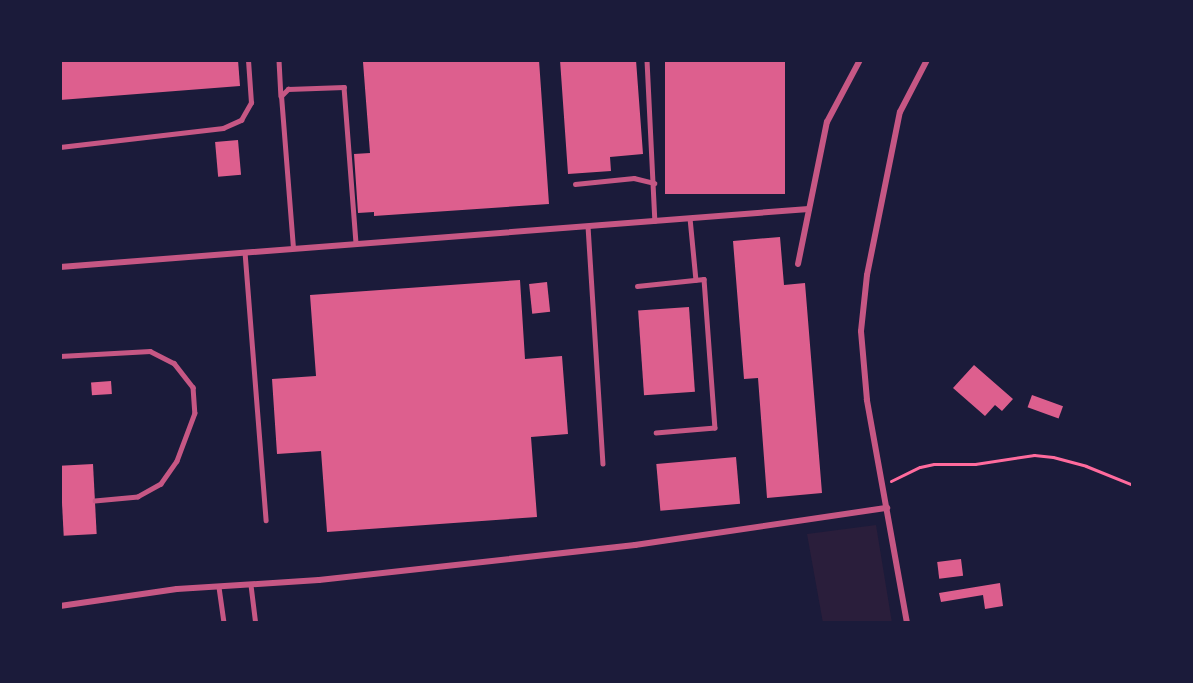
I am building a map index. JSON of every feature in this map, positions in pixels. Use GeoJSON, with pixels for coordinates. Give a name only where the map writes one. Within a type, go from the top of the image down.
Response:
{"type":"FeatureCollection","features":[{"type":"Feature","properties":{"kind":"street"},"geometry":{"type":"LineString","coordinates":[[798,264],[827,122],[860,60]]}},
{"type":"Feature","properties":{"kind":"street"},"geometry":{"type":"LineString","coordinates":[[907,623],[867,400],[861,331],[867,275],[900,112],[927,60]]}},
{"type":"Feature","properties":{"kind":"street"},"geometry":{"type":"LineString","coordinates":[[60,267],[809,209]]}},
{"type":"Feature","properties":{"kind":"street"},"geometry":{"type":"LineString","coordinates":[[60,606],[177,590],[251,585],[647,544],[887,508]]}},
{"type":"Feature","properties":{"kind":"lane"},"geometry":{"type":"LineString","coordinates":[[60,147],[223,128],[241,120],[250,103],[248,60]]}},
{"type":"Feature","properties":{"kind":"lane"},"geometry":{"type":"LineString","coordinates":[[279,60],[293,248]]}},
{"type":"Feature","properties":{"kind":"lane"},"geometry":{"type":"LineString","coordinates":[[646,60],[655,221]]}},
{"type":"Feature","properties":{"kind":"lane"},"geometry":{"type":"LineString","coordinates":[[281,96],[288,89],[344,87],[356,244]]}},
{"type":"Feature","properties":{"kind":"lane"},"geometry":{"type":"LineString","coordinates":[[575,184],[634,178],[654,183]]}},
{"type":"Feature","properties":{"kind":"lane"},"geometry":{"type":"LineString","coordinates":[[690,218],[696,280]]}},
{"type":"Feature","properties":{"kind":"lane"},"geometry":{"type":"LineString","coordinates":[[588,226],[603,464]]}},
{"type":"Feature","properties":{"kind":"lane"},"geometry":{"type":"LineString","coordinates":[[245,252],[266,520]]}},
{"type":"Feature","properties":{"kind":"lane"},"geometry":{"type":"LineString","coordinates":[[637,286],[704,279],[716,428],[656,433]]}},
{"type":"Feature","properties":{"kind":"lane"},"geometry":{"type":"LineString","coordinates":[[60,356],[150,351],[174,363],[193,387],[195,413],[177,461],[161,484],[138,497],[95,501]]}},
{"type":"Feature","properties":{"kind":"lane"},"geometry":{"type":"LineString","coordinates":[[251,585],[256,623]]}},
{"type":"Feature","properties":{"kind":"lane"},"geometry":{"type":"LineString","coordinates":[[219,587],[224,623]]}},
{"type":"Feature","properties":{"kind":"path"},"geometry":{"type":"LineString","coordinates":[[883,488],[897,476],[920,467],[1007,461],[1034,455],[1053,457],[1086,466],[1133,485]]}},
{"type":"Feature","properties":{"kind":"shaded area"},"geometry":{"type":"Polygon","coordinates":[[[876,525],[892,623],[823,623],[807,534],[876,525]]]}},
{"type":"Feature","properties":{"kind":"building"},"geometry":{"type":"Polygon","coordinates":[[[60,60],[238,60],[240,86],[60,100],[60,60]]]}},
{"type":"Feature","properties":{"kind":"building"},"geometry":{"type":"Polygon","coordinates":[[[539,60],[549,204],[374,216],[374,212],[358,213],[354,154],[370,153],[363,62],[539,60]]]}},
{"type":"Feature","properties":{"kind":"building"},"geometry":{"type":"Polygon","coordinates":[[[560,60],[636,60],[643,154],[610,157],[611,171],[568,174],[560,60]]]}},
{"type":"Feature","properties":{"kind":"building"},"geometry":{"type":"Polygon","coordinates":[[[665,60],[785,60],[785,194],[665,194],[665,60]]]}},
{"type":"Feature","properties":{"kind":"building"},"geometry":{"type":"Polygon","coordinates":[[[238,140],[241,175],[218,177],[215,142],[238,140]]]}},
{"type":"Feature","properties":{"kind":"building"},"geometry":{"type":"Polygon","coordinates":[[[780,237],[784,285],[805,283],[822,493],[767,498],[758,378],[744,379],[733,241],[780,237]]]}},
{"type":"Feature","properties":{"kind":"building"},"geometry":{"type":"Polygon","coordinates":[[[520,280],[525,359],[562,356],[568,434],[531,437],[537,517],[327,532],[321,451],[277,454],[272,379],[316,376],[310,295],[520,280]]]}},
{"type":"Feature","properties":{"kind":"building"},"geometry":{"type":"Polygon","coordinates":[[[547,282],[550,312],[532,314],[529,284],[547,282]]]}},
{"type":"Feature","properties":{"kind":"building"},"geometry":{"type":"Polygon","coordinates":[[[689,307],[695,392],[644,395],[638,311],[689,307]]]}},
{"type":"Feature","properties":{"kind":"building"},"geometry":{"type":"Polygon","coordinates":[[[974,365],[1013,399],[1002,411],[995,405],[985,416],[953,388],[974,365]]]}},
{"type":"Feature","properties":{"kind":"building"},"geometry":{"type":"Polygon","coordinates":[[[111,381],[112,394],[92,395],[91,382],[111,381]]]}},
{"type":"Feature","properties":{"kind":"building"},"geometry":{"type":"Polygon","coordinates":[[[1032,395],[1063,406],[1059,419],[1028,407],[1032,395]]]}},
{"type":"Feature","properties":{"kind":"building"},"geometry":{"type":"Polygon","coordinates":[[[736,457],[740,504],[660,511],[656,464],[736,457]]]}},
{"type":"Feature","properties":{"kind":"building"},"geometry":{"type":"Polygon","coordinates":[[[93,464],[97,534],[64,536],[60,466],[93,464]]]}},
{"type":"Feature","properties":{"kind":"building"},"geometry":{"type":"Polygon","coordinates":[[[961,559],[963,576],[939,579],[937,562],[961,559]]]}},
{"type":"Feature","properties":{"kind":"building"},"geometry":{"type":"Polygon","coordinates":[[[1000,583],[1003,606],[985,609],[983,595],[941,602],[939,593],[1000,583]]]}}]}
